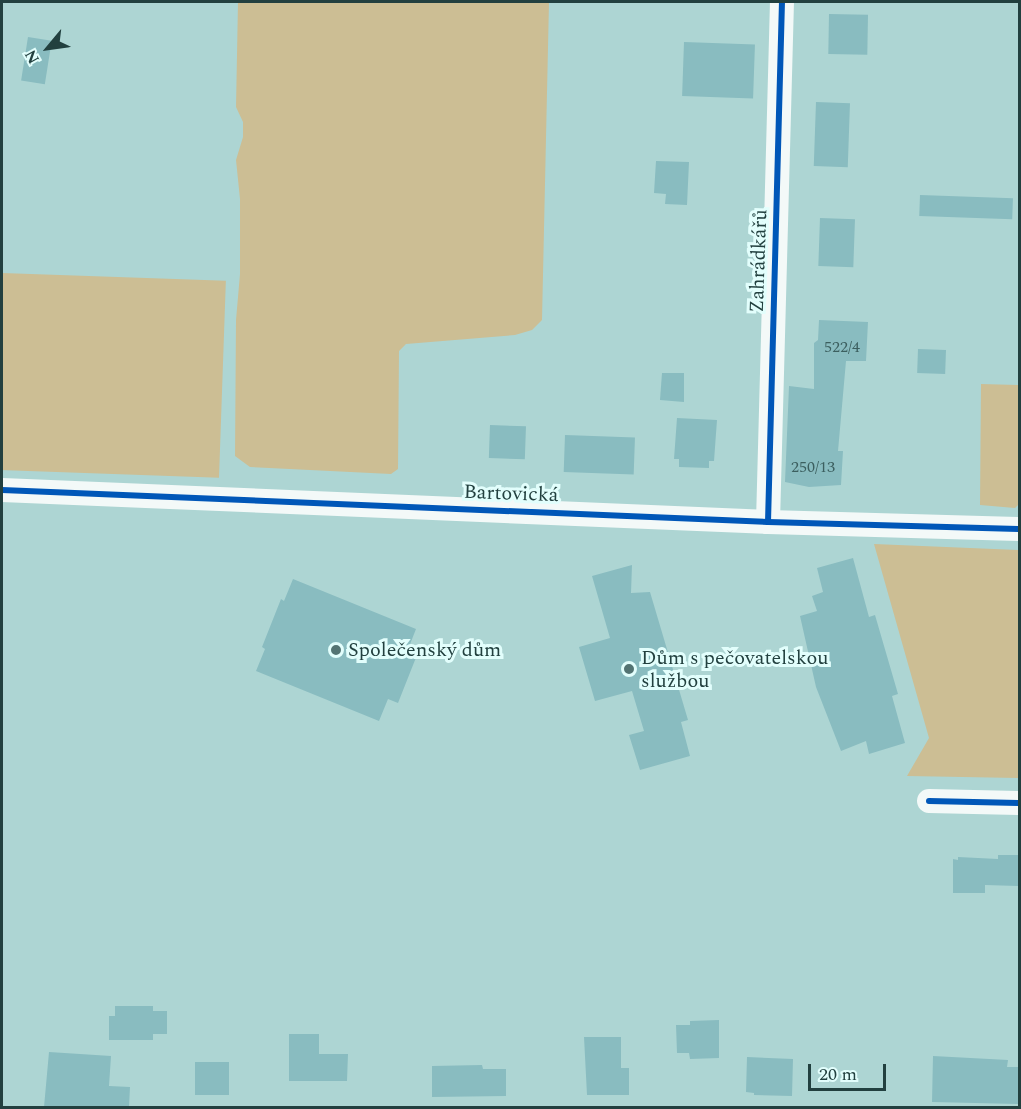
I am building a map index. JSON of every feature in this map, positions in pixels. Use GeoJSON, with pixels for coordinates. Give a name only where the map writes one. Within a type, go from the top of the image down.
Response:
{"type":"FeatureCollection","features":[{"type":"Feature","properties":{"kind":"street","name":"Zahrádkářů"},"geometry":{"type":"LineString","coordinates":[[768,522],[782,2]]}},
{"type":"Feature","properties":{"kind":"street","name":"Bartovická"},"geometry":{"type":"LineString","coordinates":[[2,490],[768,522],[1020,529]]}},
{"type":"Feature","properties":{"kind":"street"},"geometry":{"type":"LineString","coordinates":[[929,801],[1020,803]]}},
{"type":"Feature","properties":{"kind":"shaded area"},"geometry":{"type":"Polygon","coordinates":[[[238,2],[549,2],[542,320],[532,330],[515,335],[406,344],[399,351],[398,469],[391,474],[250,467],[235,456],[236,320],[240,274],[240,199],[236,160],[243,137],[243,122],[236,107],[238,2]]]}},
{"type":"Feature","properties":{"kind":"shaded area"},"geometry":{"type":"Polygon","coordinates":[[[2,273],[226,281],[219,478],[2,470],[2,273]]]}},
{"type":"Feature","properties":{"kind":"shaded area"},"geometry":{"type":"Polygon","coordinates":[[[981,384],[1019,385],[1020,503],[1015,508],[980,505],[981,384]]]}},
{"type":"Feature","properties":{"kind":"shaded area"},"geometry":{"type":"Polygon","coordinates":[[[874,544],[1019,550],[1019,778],[907,776],[929,738],[874,544]]]}},
{"type":"Feature","properties":{"kind":"building"},"geometry":{"type":"Polygon","coordinates":[[[829,14],[868,15],[867,55],[828,54],[829,14]]]}},
{"type":"Feature","properties":{"kind":"building"},"geometry":{"type":"Polygon","coordinates":[[[28,37],[52,41],[45,84],[21,80],[28,37]]]}},
{"type":"Feature","properties":{"kind":"building"},"geometry":{"type":"Polygon","coordinates":[[[684,42],[755,44],[753,98],[682,96],[684,42]]]}},
{"type":"Feature","properties":{"kind":"building"},"geometry":{"type":"Polygon","coordinates":[[[816,102],[850,103],[848,167],[814,166],[816,102]]]}},
{"type":"Feature","properties":{"kind":"building"},"geometry":{"type":"Polygon","coordinates":[[[656,161],[689,162],[687,205],[665,204],[666,194],[654,193],[656,161]]]}},
{"type":"Feature","properties":{"kind":"building"},"geometry":{"type":"Polygon","coordinates":[[[920,195],[1013,198],[1012,219],[919,216],[920,195]]]}},
{"type":"Feature","properties":{"kind":"building"},"geometry":{"type":"Polygon","coordinates":[[[820,218],[855,219],[853,267],[818,266],[820,218]]]}},
{"type":"Feature","properties":{"kind":"building"},"geometry":{"type":"Polygon","coordinates":[[[819,320],[868,322],[866,361],[846,361],[838,451],[843,451],[841,485],[809,487],[785,482],[789,386],[814,389],[814,343],[818,340],[819,320]]]}},
{"type":"Feature","properties":{"kind":"building"},"geometry":{"type":"Polygon","coordinates":[[[918,349],[946,350],[945,374],[917,373],[918,349]]]}},
{"type":"Feature","properties":{"kind":"building"},"geometry":{"type":"Polygon","coordinates":[[[662,373],[684,373],[684,402],[660,400],[662,373]]]}},
{"type":"Feature","properties":{"kind":"building"},"geometry":{"type":"Polygon","coordinates":[[[677,418],[717,420],[714,461],[709,461],[709,468],[679,467],[679,459],[674,459],[677,418]]]}},
{"type":"Feature","properties":{"kind":"building"},"geometry":{"type":"Polygon","coordinates":[[[490,425],[526,426],[525,459],[489,458],[490,425]]]}},
{"type":"Feature","properties":{"kind":"building"},"geometry":{"type":"Polygon","coordinates":[[[565,435],[635,437],[634,474],[564,472],[565,435]]]}},
{"type":"Feature","properties":{"kind":"building"},"geometry":{"type":"Polygon","coordinates":[[[853,558],[869,617],[875,615],[898,694],[892,696],[905,743],[869,754],[866,741],[841,751],[816,687],[800,616],[817,611],[812,596],[823,592],[817,568],[853,558]]]}},
{"type":"Feature","properties":{"kind":"building","name":"Dům s pečovatelskou službou"},"geometry":{"type":"Polygon","coordinates":[[[632,565],[631,593],[650,592],[688,720],[681,722],[690,756],[640,770],[629,735],[644,731],[632,691],[595,701],[579,647],[610,638],[592,576],[632,565]]]}},
{"type":"Feature","properties":{"kind":"building","name":"Společenský dům"},"geometry":{"type":"Polygon","coordinates":[[[293,579],[416,629],[407,652],[417,655],[398,703],[388,699],[379,721],[256,671],[265,649],[262,647],[281,599],[284,601],[293,579]]]}},
{"type":"Feature","properties":{"kind":"building"},"geometry":{"type":"Polygon","coordinates":[[[998,855],[1020,855],[1020,886],[985,885],[985,893],[953,893],[953,859],[958,860],[958,857],[998,859],[998,855]]]}},
{"type":"Feature","properties":{"kind":"building"},"geometry":{"type":"Polygon","coordinates":[[[115,1006],[153,1006],[153,1011],[167,1011],[167,1034],[153,1034],[153,1040],[109,1040],[109,1016],[115,1016],[115,1006]]]}},
{"type":"Feature","properties":{"kind":"building"},"geometry":{"type":"Polygon","coordinates":[[[719,1020],[719,1058],[690,1059],[689,1053],[677,1053],[676,1025],[690,1025],[690,1021],[719,1020]]]}},
{"type":"Feature","properties":{"kind":"building"},"geometry":{"type":"Polygon","coordinates":[[[289,1034],[319,1034],[319,1054],[348,1054],[347,1081],[289,1081],[289,1034]]]}},
{"type":"Feature","properties":{"kind":"building"},"geometry":{"type":"Polygon","coordinates":[[[584,1037],[621,1037],[621,1068],[629,1068],[629,1095],[587,1095],[584,1037]]]}},
{"type":"Feature","properties":{"kind":"building"},"geometry":{"type":"Polygon","coordinates":[[[49,1052],[111,1056],[109,1086],[130,1087],[129,1107],[44,1107],[49,1052]]]}},
{"type":"Feature","properties":{"kind":"building"},"geometry":{"type":"Polygon","coordinates":[[[933,1056],[1008,1060],[1007,1067],[1020,1067],[1020,1104],[932,1102],[933,1056]]]}},
{"type":"Feature","properties":{"kind":"building"},"geometry":{"type":"Polygon","coordinates":[[[747,1057],[793,1059],[792,1096],[754,1095],[754,1093],[746,1092],[747,1057]]]}},
{"type":"Feature","properties":{"kind":"building"},"geometry":{"type":"Polygon","coordinates":[[[195,1062],[229,1062],[229,1095],[195,1095],[195,1062]]]}},
{"type":"Feature","properties":{"kind":"building"},"geometry":{"type":"Polygon","coordinates":[[[482,1065],[483,1069],[506,1069],[506,1096],[432,1097],[432,1066],[482,1065]]]}},
{"type":"Feature","properties":{"kind":"cycle path"},"geometry":{"type":"LineString","coordinates":[[768,522],[782,2]]}},
{"type":"Feature","properties":{"kind":"cycle path"},"geometry":{"type":"LineString","coordinates":[[2,490],[768,522],[1020,529]]}},
{"type":"Feature","properties":{"kind":"cycle path"},"geometry":{"type":"LineString","coordinates":[[929,801],[1020,803]]}},
{"type":"Feature","properties":{"kind":"place","name":"Společenský dům"},"geometry":{"type":"Point","coordinates":[336,650]}},
{"type":"Feature","properties":{"kind":"place","name":"Dům s pečovatelskou službou"},"geometry":{"type":"Point","coordinates":[629,669]}}]}
